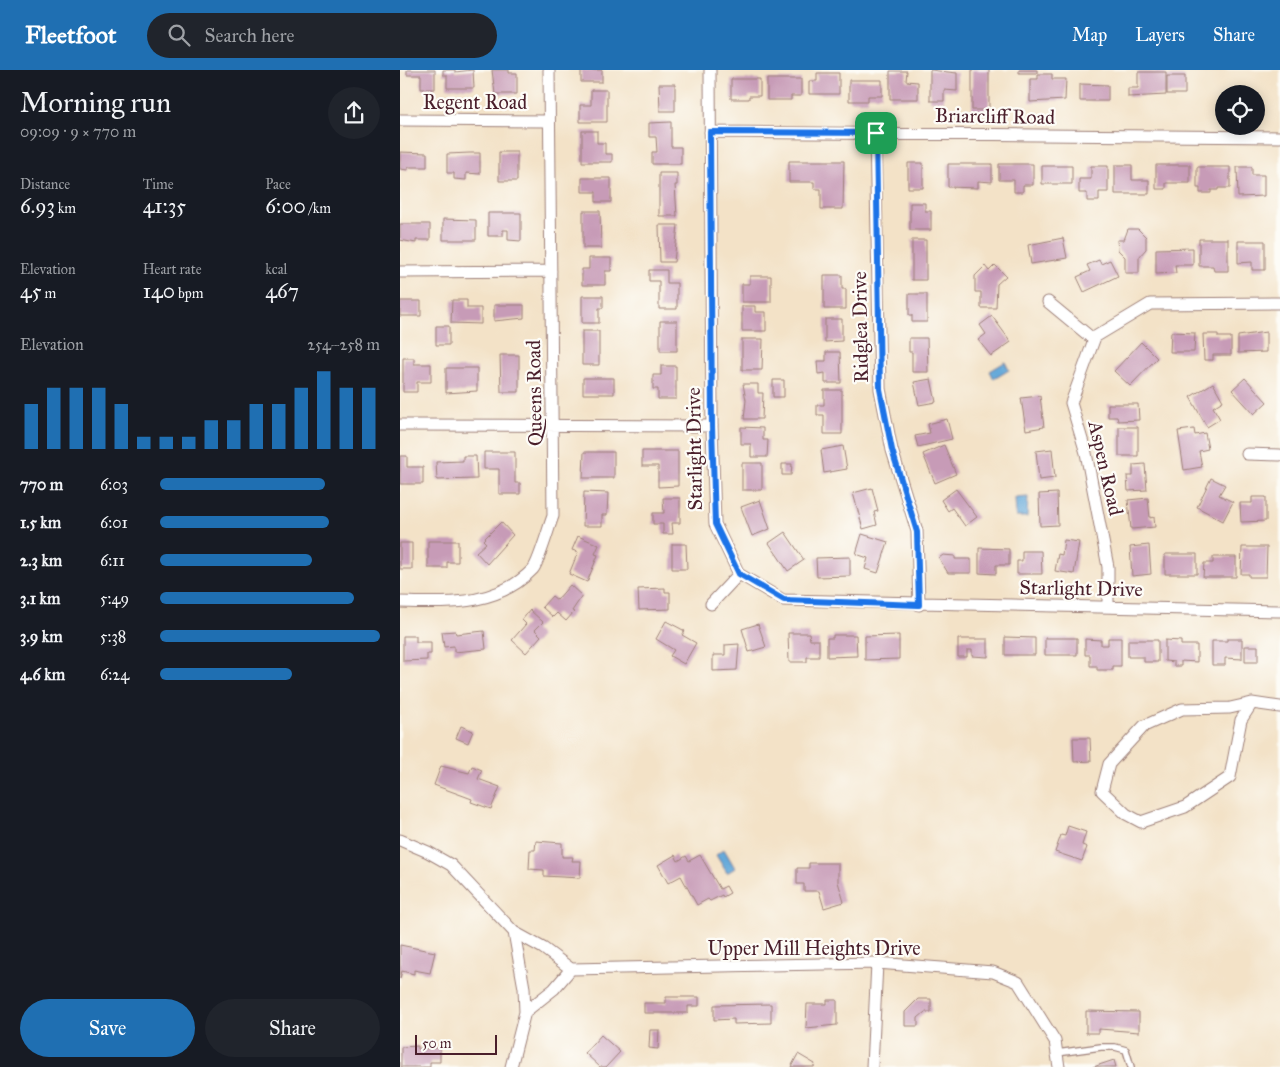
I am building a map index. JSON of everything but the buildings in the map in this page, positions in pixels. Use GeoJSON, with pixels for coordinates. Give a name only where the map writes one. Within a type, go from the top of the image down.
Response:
{"type":"FeatureCollection","features":[{"type":"Feature","properties":{"kind":"street","name":"Queens Road"},"geometry":{"type":"LineString","coordinates":[[400,602],[463,603],[499,594],[534,568],[553,516],[554,426],[549,121],[550,70]]}},
{"type":"Feature","properties":{"kind":"street","name":"Starlight Drive"},"geometry":{"type":"LineString","coordinates":[[710,70],[712,426],[715,524],[739,574],[784,600],[919,605],[1280,611]]}},
{"type":"Feature","properties":{"kind":"street","name":"Regent Road"},"geometry":{"type":"LineString","coordinates":[[400,120],[549,121]]}},
{"type":"Feature","properties":{"kind":"street","name":"Briarcliff Road"},"geometry":{"type":"LineString","coordinates":[[710,132],[1280,137]]}},
{"type":"Feature","properties":{"kind":"street","name":"Ridglea Drive"},"geometry":{"type":"LineString","coordinates":[[876,133],[880,389],[892,450],[917,532],[919,605]]}},
{"type":"Feature","properties":{"kind":"street"},"geometry":{"type":"LineString","coordinates":[[400,272],[551,271]]}},
{"type":"Feature","properties":{"kind":"street"},"geometry":{"type":"LineString","coordinates":[[1048,302],[1094,340],[1095,337],[1150,304],[1280,303]]}},
{"type":"Feature","properties":{"kind":"street","name":"Aspen Road"},"geometry":{"type":"LineString","coordinates":[[1094,340],[1071,403],[1086,454],[1108,567],[1108,607]]}},
{"type":"Feature","properties":{"kind":"street"},"geometry":{"type":"LineString","coordinates":[[400,425],[712,426]]}},
{"type":"Feature","properties":{"kind":"street"},"geometry":{"type":"LineString","coordinates":[[1247,454],[1280,455]]}},
{"type":"Feature","properties":{"kind":"street"},"geometry":{"type":"LineString","coordinates":[[711,604],[739,574]]}},
{"type":"Feature","properties":{"kind":"street"},"geometry":{"type":"LineString","coordinates":[[1252,704],[1241,720],[1230,778],[1185,808],[1141,822],[1126,814],[1102,791],[1109,764],[1144,726],[1182,709],[1230,708],[1252,704],[1280,707]]}},
{"type":"Feature","properties":{"kind":"street"},"geometry":{"type":"LineString","coordinates":[[400,840],[428,852],[451,865],[514,932],[544,948],[572,969],[554,989],[525,1012]]}},
{"type":"Feature","properties":{"kind":"street"},"geometry":{"type":"LineString","coordinates":[[511,1067],[525,1012],[524,988],[514,932]]}},
{"type":"Feature","properties":{"kind":"street"},"geometry":{"type":"LineString","coordinates":[[872,1067],[877,963]]}},
{"type":"Feature","properties":{"kind":"street","name":"Upper Mill Heights Drive"},"geometry":{"type":"LineString","coordinates":[[572,969],[877,963],[993,972],[1018,982],[1055,1042],[1059,1067]]}},
{"type":"Feature","properties":{"kind":"lane"},"geometry":{"type":"LineString","coordinates":[[1057,1053],[1115,1047],[1126,1050],[1131,1067]]}},
{"type":"Feature","properties":{"kind":"water"},"geometry":{"type":"Polygon","coordinates":[[[1005,362],[1009,370],[994,379],[990,371],[1005,362]]]}},
{"type":"Feature","properties":{"kind":"water"},"geometry":{"type":"Polygon","coordinates":[[[1028,497],[1027,517],[1016,517],[1015,498],[1028,497]]]}},
{"type":"Feature","properties":{"kind":"water"},"geometry":{"type":"Polygon","coordinates":[[[724,849],[735,868],[727,873],[716,855],[724,849]]]}},
{"type":"Feature","properties":{"kind":"route"},"geometry":{"type":"LineString","coordinates":[[710,132],[876,133],[880,389],[892,450],[917,532],[919,605],[784,600],[739,574],[715,524],[712,426],[710,132]]}}]}
